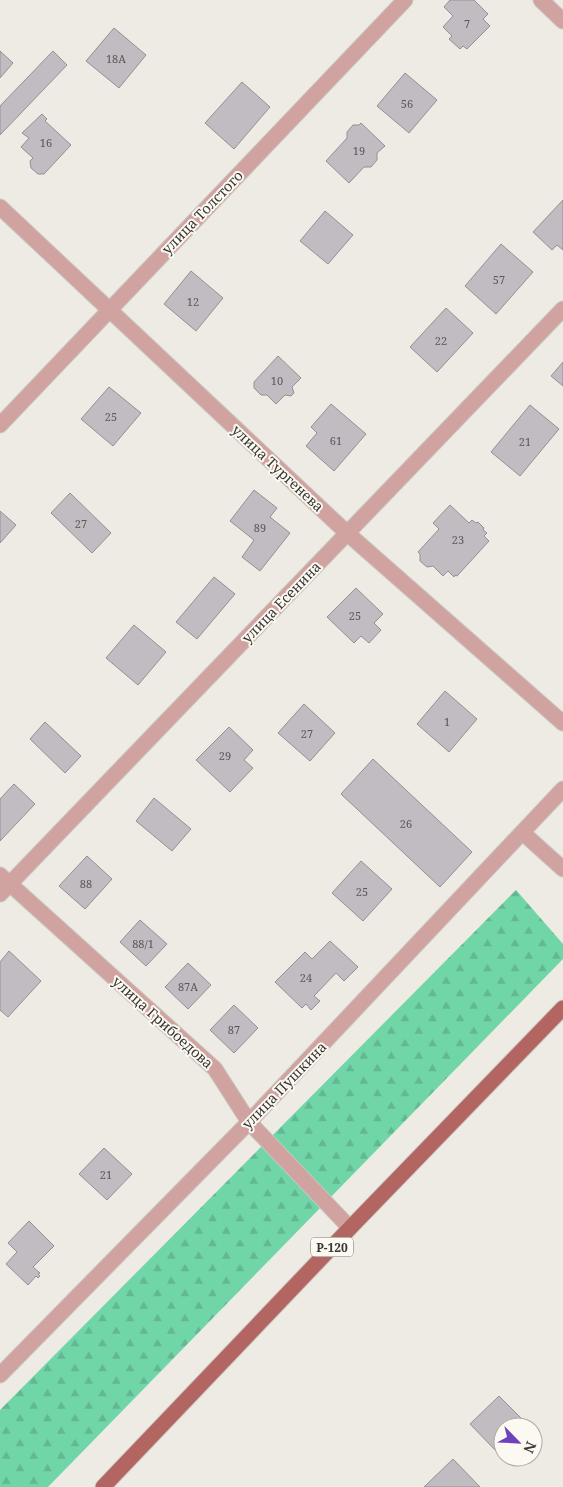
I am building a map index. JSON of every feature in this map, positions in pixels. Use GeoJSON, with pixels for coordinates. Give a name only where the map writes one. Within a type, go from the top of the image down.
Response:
{"type":"FeatureCollection","features":[{"type":"Feature","properties":{"kind":"main road","name":"Р-120"},"geometry":{"type":"LineString","coordinates":[[104,1487],[350,1228],[563,1008]]}},
{"type":"Feature","properties":{"kind":"street","name":"улица Толстого"},"geometry":{"type":"LineString","coordinates":[[0,425],[405,0]]}},
{"type":"Feature","properties":{"kind":"street"},"geometry":{"type":"LineString","coordinates":[[541,0],[563,21]]}},
{"type":"Feature","properties":{"kind":"street","name":"улица Тургенева"},"geometry":{"type":"LineString","coordinates":[[0,207],[348,533],[563,723]]}},
{"type":"Feature","properties":{"kind":"street","name":"улица Есенина"},"geometry":{"type":"LineString","coordinates":[[3,884],[348,533],[563,309]]}},
{"type":"Feature","properties":{"kind":"street","name":"улица Пушкина"},"geometry":{"type":"LineString","coordinates":[[0,1375],[249,1122],[563,789]]}},
{"type":"Feature","properties":{"kind":"street"},"geometry":{"type":"LineString","coordinates":[[522,833],[563,869]]}},
{"type":"Feature","properties":{"kind":"street","name":"улица Грибоедова"},"geometry":{"type":"LineString","coordinates":[[3,884],[215,1069],[249,1122],[350,1228]]}},
{"type":"Feature","properties":{"kind":"green space"},"geometry":{"type":"Polygon","coordinates":[[[516,890],[563,944],[563,959],[48,1487],[0,1487],[0,1410],[516,890]]]}},
{"type":"Feature","properties":{"kind":"building"},"geometry":{"type":"Polygon","coordinates":[[[450,0],[474,0],[488,14],[483,19],[490,26],[467,49],[463,46],[460,49],[449,39],[452,36],[443,27],[453,16],[444,7],[450,0]]]}},
{"type":"Feature","properties":{"kind":"building"},"geometry":{"type":"Polygon","coordinates":[[[114,28],[146,55],[119,88],[86,61],[114,28]]]}},
{"type":"Feature","properties":{"kind":"building"},"geometry":{"type":"Polygon","coordinates":[[[0,51],[13,63],[0,78],[0,51]]]}},
{"type":"Feature","properties":{"kind":"building"},"geometry":{"type":"Polygon","coordinates":[[[53,51],[67,65],[0,135],[0,106],[53,51]]]}},
{"type":"Feature","properties":{"kind":"building"},"geometry":{"type":"Polygon","coordinates":[[[405,73],[437,100],[409,133],[377,106],[405,73]]]}},
{"type":"Feature","properties":{"kind":"building"},"geometry":{"type":"Polygon","coordinates":[[[242,82],[270,107],[234,149],[205,123],[242,82]]]}},
{"type":"Feature","properties":{"kind":"building"},"geometry":{"type":"Polygon","coordinates":[[[42,114],[47,119],[45,121],[71,145],[44,174],[38,174],[31,168],[30,161],[33,158],[21,147],[29,138],[22,133],[42,114]]]}},
{"type":"Feature","properties":{"kind":"building"},"geometry":{"type":"Polygon","coordinates":[[[361,123],[385,146],[377,153],[377,160],[371,167],[364,167],[349,183],[326,161],[347,138],[347,132],[353,125],[361,123]]]}},
{"type":"Feature","properties":{"kind":"building"},"geometry":{"type":"Polygon","coordinates":[[[563,200],[563,250],[557,245],[552,250],[533,232],[563,200]]]}},
{"type":"Feature","properties":{"kind":"building"},"geometry":{"type":"Polygon","coordinates":[[[325,211],[353,235],[328,264],[300,241],[325,211]]]}},
{"type":"Feature","properties":{"kind":"building"},"geometry":{"type":"Polygon","coordinates":[[[501,244],[533,272],[496,314],[465,286],[501,244]]]}},
{"type":"Feature","properties":{"kind":"building"},"geometry":{"type":"Polygon","coordinates":[[[191,271],[223,298],[196,331],[164,304],[191,271]]]}},
{"type":"Feature","properties":{"kind":"building"},"geometry":{"type":"Polygon","coordinates":[[[446,308],[473,333],[437,372],[410,347],[446,308]]]}},
{"type":"Feature","properties":{"kind":"building"},"geometry":{"type":"Polygon","coordinates":[[[278,356],[301,378],[292,387],[294,393],[291,396],[285,395],[276,404],[267,395],[261,395],[254,388],[254,382],[278,356]]]}},
{"type":"Feature","properties":{"kind":"building"},"geometry":{"type":"Polygon","coordinates":[[[563,362],[563,386],[551,376],[563,362]]]}},
{"type":"Feature","properties":{"kind":"building"},"geometry":{"type":"Polygon","coordinates":[[[109,387],[141,413],[113,446],[81,419],[109,387]]]}},
{"type":"Feature","properties":{"kind":"building"},"geometry":{"type":"Polygon","coordinates":[[[331,404],[366,434],[334,471],[306,446],[317,433],[311,427],[331,404]]]}},
{"type":"Feature","properties":{"kind":"building"},"geometry":{"type":"Polygon","coordinates":[[[530,405],[559,429],[520,476],[491,452],[530,405]]]}},
{"type":"Feature","properties":{"kind":"building"},"geometry":{"type":"Polygon","coordinates":[[[254,490],[277,508],[270,517],[290,533],[260,571],[242,557],[254,540],[230,521],[254,490]]]}},
{"type":"Feature","properties":{"kind":"building"},"geometry":{"type":"Polygon","coordinates":[[[70,493],[111,533],[92,553],[51,513],[70,493]]]}},
{"type":"Feature","properties":{"kind":"building"},"geometry":{"type":"Polygon","coordinates":[[[450,505],[469,523],[472,520],[476,523],[478,522],[487,533],[484,536],[489,541],[454,577],[448,571],[443,576],[433,566],[427,567],[420,561],[420,554],[418,552],[439,529],[433,523],[450,505]]]}},
{"type":"Feature","properties":{"kind":"building"},"geometry":{"type":"Polygon","coordinates":[[[0,511],[16,525],[0,543],[0,511]]]}},
{"type":"Feature","properties":{"kind":"building"},"geometry":{"type":"Polygon","coordinates":[[[214,577],[235,594],[197,639],[176,622],[214,577]]]}},
{"type":"Feature","properties":{"kind":"building"},"geometry":{"type":"Polygon","coordinates":[[[356,588],[383,614],[374,623],[381,630],[369,643],[361,636],[354,643],[327,617],[356,588]]]}},
{"type":"Feature","properties":{"kind":"building"},"geometry":{"type":"Polygon","coordinates":[[[134,625],[166,652],[138,685],[106,658],[134,625]]]}},
{"type":"Feature","properties":{"kind":"building"},"geometry":{"type":"Polygon","coordinates":[[[445,691],[477,719],[449,752],[417,724],[445,691]]]}},
{"type":"Feature","properties":{"kind":"building"},"geometry":{"type":"Polygon","coordinates":[[[304,704],[335,733],[310,761],[278,733],[304,704]]]}},
{"type":"Feature","properties":{"kind":"building"},"geometry":{"type":"Polygon","coordinates":[[[45,722],[81,756],[65,773],[30,739],[45,722]]]}},
{"type":"Feature","properties":{"kind":"building"},"geometry":{"type":"Polygon","coordinates":[[[229,727],[253,750],[244,760],[253,768],[230,792],[196,760],[229,727]]]}},
{"type":"Feature","properties":{"kind":"building"},"geometry":{"type":"Polygon","coordinates":[[[373,759],[472,852],[440,887],[341,794],[373,759]]]}},
{"type":"Feature","properties":{"kind":"building"},"geometry":{"type":"Polygon","coordinates":[[[14,784],[35,804],[0,841],[0,799],[14,784]]]}},
{"type":"Feature","properties":{"kind":"building"},"geometry":{"type":"Polygon","coordinates":[[[154,798],[191,829],[172,851],[136,821],[154,798]]]}},
{"type":"Feature","properties":{"kind":"building"},"geometry":{"type":"Polygon","coordinates":[[[87,856],[112,879],[85,909],[59,886],[87,856]]]}},
{"type":"Feature","properties":{"kind":"building"},"geometry":{"type":"Polygon","coordinates":[[[361,861],[392,889],[363,921],[332,893],[361,861]]]}},
{"type":"Feature","properties":{"kind":"building"},"geometry":{"type":"Polygon","coordinates":[[[140,920],[167,944],[146,966],[120,942],[140,920]]]}},
{"type":"Feature","properties":{"kind":"building"},"geometry":{"type":"Polygon","coordinates":[[[330,941],[358,967],[344,981],[336,973],[314,996],[320,1001],[311,1010],[306,1004],[302,1008],[275,982],[305,952],[312,959],[330,941]]]}},
{"type":"Feature","properties":{"kind":"building"},"geometry":{"type":"Polygon","coordinates":[[[9,951],[41,981],[8,1017],[0,1010],[0,962],[9,951]]]}},
{"type":"Feature","properties":{"kind":"building"},"geometry":{"type":"Polygon","coordinates":[[[188,963],[211,985],[188,1009],[165,987],[188,963]]]}},
{"type":"Feature","properties":{"kind":"building"},"geometry":{"type":"Polygon","coordinates":[[[234,1005],[258,1028],[234,1053],[210,1030],[234,1005]]]}},
{"type":"Feature","properties":{"kind":"building"},"geometry":{"type":"Polygon","coordinates":[[[104,1148],[132,1174],[107,1200],[79,1174],[104,1148]]]}},
{"type":"Feature","properties":{"kind":"building"},"geometry":{"type":"Polygon","coordinates":[[[29,1221],[54,1246],[33,1267],[40,1273],[38,1274],[40,1276],[38,1278],[36,1276],[28,1285],[6,1264],[17,1252],[8,1243],[29,1221]]]}},
{"type":"Feature","properties":{"kind":"building"},"geometry":{"type":"Polygon","coordinates":[[[499,1396],[520,1417],[493,1417],[493,1448],[470,1424],[499,1396]]]}},
{"type":"Feature","properties":{"kind":"building"},"geometry":{"type":"Polygon","coordinates":[[[453,1459],[480,1487],[424,1487],[453,1459]]]}}]}
